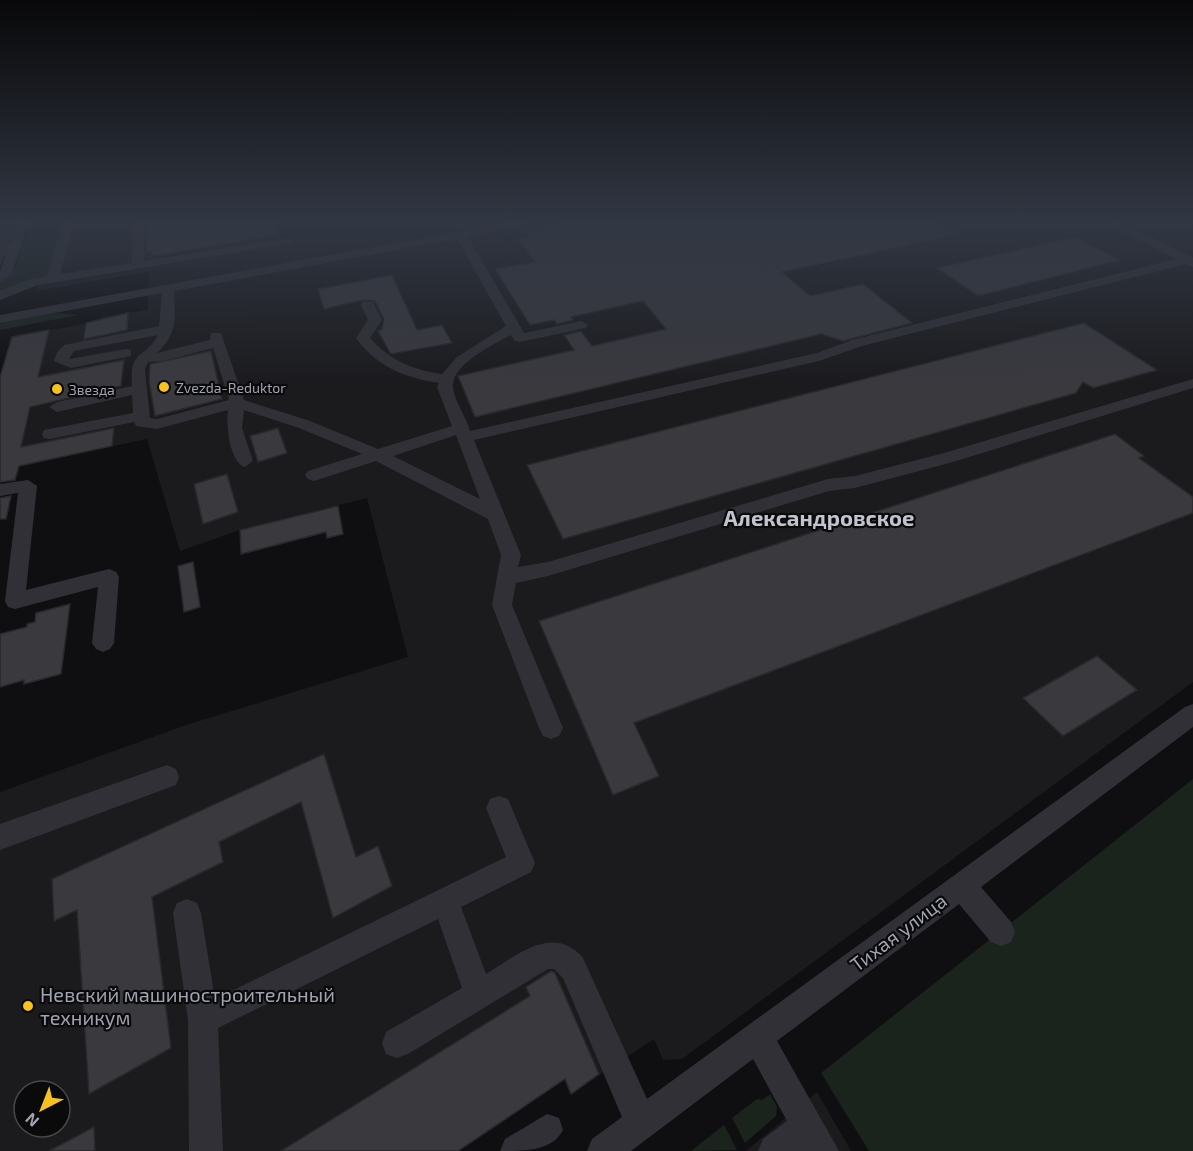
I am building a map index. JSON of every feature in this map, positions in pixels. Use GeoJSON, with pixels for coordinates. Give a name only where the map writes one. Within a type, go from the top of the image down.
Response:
{"type":"FeatureCollection","features":[{"type":"Feature","properties":{"kind":"street"},"geometry":{"type":"LineString","coordinates":[[52,279],[53,275]]}},
{"type":"Feature","properties":{"kind":"street"},"geometry":{"type":"LineString","coordinates":[[0,296],[27,285],[83,275]]}},
{"type":"Feature","properties":{"kind":"street"},"geometry":{"type":"LineString","coordinates":[[0,319],[246,275]]}},
{"type":"Feature","properties":{"kind":"street"},"geometry":{"type":"LineString","coordinates":[[484,275],[517,332]]}},
{"type":"Feature","properties":{"kind":"street"},"geometry":{"type":"LineString","coordinates":[[314,475],[381,454],[463,433],[522,427],[757,368],[843,351],[857,344],[1135,275]]}},
{"type":"Feature","properties":{"kind":"street"},"geometry":{"type":"LineString","coordinates":[[168,289],[167,329],[164,339],[143,358],[138,369],[142,422],[157,423],[237,403],[273,413],[381,454],[495,515]]}},
{"type":"Feature","properties":{"kind":"street"},"geometry":{"type":"LineString","coordinates":[[368,305],[375,320],[363,338],[381,358],[418,375],[445,379]]}},
{"type":"Feature","properties":{"kind":"street"},"geometry":{"type":"LineString","coordinates":[[551,728],[502,605],[511,555],[445,387],[445,379],[459,361],[485,345],[517,332],[581,325]]}},
{"type":"Feature","properties":{"kind":"street"},"geometry":{"type":"LineString","coordinates":[[126,353],[71,364],[62,361],[64,352],[69,348],[167,329]]}},
{"type":"Feature","properties":{"kind":"street"},"geometry":{"type":"LineString","coordinates":[[100,342],[143,358],[164,357],[217,340],[237,403],[234,428],[245,461]]}},
{"type":"Feature","properties":{"kind":"street"},"geometry":{"type":"LineString","coordinates":[[507,578],[548,569],[828,485],[855,482],[947,458],[1193,383]]}},
{"type":"Feature","properties":{"kind":"street"},"geometry":{"type":"LineString","coordinates":[[57,407],[140,389]]}},
{"type":"Feature","properties":{"kind":"street"},"geometry":{"type":"LineString","coordinates":[[50,434],[141,416]]}},
{"type":"Feature","properties":{"kind":"street"},"geometry":{"type":"LineString","coordinates":[[0,490],[28,486],[15,601],[109,577],[103,643]]}},
{"type":"Feature","properties":{"kind":"street","name":"Тихая улица"},"geometry":{"type":"LineString","coordinates":[[604,1151],[960,885],[1190,720]]}},
{"type":"Feature","properties":{"kind":"street"},"geometry":{"type":"LineString","coordinates":[[0,837],[167,777]]}},
{"type":"Feature","properties":{"kind":"street"},"geometry":{"type":"LineString","coordinates":[[203,1020],[522,863],[499,808]]}},
{"type":"Feature","properties":{"kind":"street"},"geometry":{"type":"LineString","coordinates":[[960,885],[1001,932]]}},
{"type":"Feature","properties":{"kind":"street"},"geometry":{"type":"LineString","coordinates":[[445,901],[478,995]]}},
{"type":"Feature","properties":{"kind":"street"},"geometry":{"type":"LineString","coordinates":[[187,913],[203,1020],[206,1151]]}},
{"type":"Feature","properties":{"kind":"street"},"geometry":{"type":"LineString","coordinates":[[397,1043],[543,956],[554,953],[565,958],[573,968],[641,1123]]}},
{"type":"Feature","properties":{"kind":"street"},"geometry":{"type":"LineString","coordinates":[[757,1037],[815,1138],[775,1151]]}},
{"type":"Feature","properties":{"kind":"street"},"geometry":{"type":"LineString","coordinates":[[517,1151],[547,1130]]}},
{"type":"Feature","properties":{"kind":"shaded area"},"geometry":{"type":"Polygon","coordinates":[[[7,275],[49,275],[0,291],[0,281],[7,275]]]}},
{"type":"Feature","properties":{"kind":"shaded area"},"geometry":{"type":"Polygon","coordinates":[[[40,275],[133,275],[36,291],[40,275]]]}},
{"type":"Feature","properties":{"kind":"shaded area"},"geometry":{"type":"Polygon","coordinates":[[[149,275],[1193,275],[1193,682],[682,1059],[663,1060],[654,1039],[571,1094],[565,1079],[458,1151],[0,1151],[0,792],[186,725],[408,657],[367,498],[240,530],[180,551],[147,439],[0,470],[0,377],[12,337],[102,321],[102,317],[147,310],[149,275]]]}},
{"type":"Feature","properties":{"kind":"shaded area"},"geometry":{"type":"Polygon","coordinates":[[[53,313],[79,315],[0,330],[0,324],[3,322],[53,313]]]}},
{"type":"Feature","properties":{"kind":"shaded area"},"geometry":{"type":"Polygon","coordinates":[[[1193,779],[1193,1151],[869,1151],[821,1073],[1193,779]]]}},
{"type":"Feature","properties":{"kind":"shaded area"},"geometry":{"type":"Polygon","coordinates":[[[817,1092],[851,1151],[746,1151],[817,1092]]]}},
{"type":"Feature","properties":{"kind":"shaded area"},"geometry":{"type":"Polygon","coordinates":[[[770,1094],[777,1107],[776,1116],[745,1143],[732,1118],[757,1099],[762,1100],[770,1094]]]}},
{"type":"Feature","properties":{"kind":"shaded area"},"geometry":{"type":"Polygon","coordinates":[[[724,1125],[737,1150],[691,1151],[724,1125]]]}},
{"type":"Feature","properties":{"kind":"building"},"geometry":{"type":"Polygon","coordinates":[[[392,275],[417,330],[442,325],[452,343],[391,354],[378,331],[382,329],[384,319],[375,301],[363,300],[324,309],[318,289],[392,275]]]}},
{"type":"Feature","properties":{"kind":"building"},"geometry":{"type":"Polygon","coordinates":[[[499,275],[785,275],[810,296],[863,284],[912,323],[843,341],[821,334],[475,417],[458,376],[574,350],[564,335],[581,331],[592,346],[666,329],[643,301],[571,317],[573,320],[557,324],[554,320],[530,325],[499,275]]]}},
{"type":"Feature","properties":{"kind":"building"},"geometry":{"type":"Polygon","coordinates":[[[947,275],[1062,275],[982,295],[977,295],[947,275]]]}},
{"type":"Feature","properties":{"kind":"building"},"geometry":{"type":"Polygon","coordinates":[[[128,313],[127,330],[84,339],[86,323],[128,313]]]}},
{"type":"Feature","properties":{"kind":"building"},"geometry":{"type":"Polygon","coordinates":[[[1084,323],[1157,370],[1093,388],[1083,382],[1076,393],[563,539],[527,465],[1084,323]]]}},
{"type":"Feature","properties":{"kind":"building","name":"Звезда"},"geometry":{"type":"Polygon","coordinates":[[[49,330],[38,377],[124,360],[121,386],[30,407],[21,447],[114,428],[112,446],[19,466],[15,480],[0,482],[0,377],[12,337],[49,330]]]}},
{"type":"Feature","properties":{"kind":"building"},"geometry":{"type":"Polygon","coordinates":[[[211,351],[222,399],[155,416],[149,382],[150,364],[211,351]]]}},
{"type":"Feature","properties":{"kind":"building"},"geometry":{"type":"Polygon","coordinates":[[[278,428],[287,453],[258,462],[250,436],[278,428]]]}},
{"type":"Feature","properties":{"kind":"building"},"geometry":{"type":"Polygon","coordinates":[[[1115,434],[1144,456],[1139,458],[1193,497],[1193,513],[634,723],[659,776],[613,795],[539,621],[1115,434]]]}},
{"type":"Feature","properties":{"kind":"building"},"geometry":{"type":"Polygon","coordinates":[[[227,474],[238,512],[203,524],[194,484],[227,474]]]}},
{"type":"Feature","properties":{"kind":"building"},"geometry":{"type":"Polygon","coordinates":[[[11,496],[6,519],[0,519],[0,498],[11,496]]]}},
{"type":"Feature","properties":{"kind":"building"},"geometry":{"type":"Polygon","coordinates":[[[338,506],[343,534],[327,538],[326,532],[241,554],[240,530],[338,506]]]}},
{"type":"Feature","properties":{"kind":"building"},"geometry":{"type":"Polygon","coordinates":[[[193,562],[200,607],[184,612],[178,566],[193,562]]]}},
{"type":"Feature","properties":{"kind":"building"},"geometry":{"type":"Polygon","coordinates":[[[70,604],[61,674],[24,684],[24,680],[0,687],[0,634],[27,627],[27,624],[35,622],[36,613],[70,604]]]}},
{"type":"Feature","properties":{"kind":"building"},"geometry":{"type":"Polygon","coordinates":[[[1097,656],[1137,690],[1063,736],[1023,698],[1097,656]]]}},
{"type":"Feature","properties":{"kind":"building"},"geometry":{"type":"Polygon","coordinates":[[[324,754],[356,857],[378,846],[392,886],[333,918],[301,802],[219,842],[223,862],[152,897],[171,1048],[89,1094],[77,910],[54,921],[52,879],[324,754]]]}},
{"type":"Feature","properties":{"kind":"building"},"geometry":{"type":"Polygon","coordinates":[[[551,971],[555,973],[599,1074],[571,1094],[565,1079],[458,1151],[281,1151],[530,996],[526,987],[551,971]]]}},
{"type":"Feature","properties":{"kind":"building"},"geometry":{"type":"Polygon","coordinates":[[[94,1127],[95,1151],[49,1151],[72,1139],[94,1127]]]}},
{"type":"Feature","properties":{"kind":"place","name":"Zvezda-Reduktor"},"geometry":{"type":"Point","coordinates":[164,387]}},
{"type":"Feature","properties":{"kind":"place","name":"Звезда"},"geometry":{"type":"Point","coordinates":[57,389]}},
{"type":"Feature","properties":{"kind":"place","name":"Невский машиностроительный техникум"},"geometry":{"type":"Point","coordinates":[28,1006]}},
{"type":"Feature","properties":{"kind":"district","name":"Александровское"},"geometry":{"type":"Point","coordinates":[819,517]}}]}
